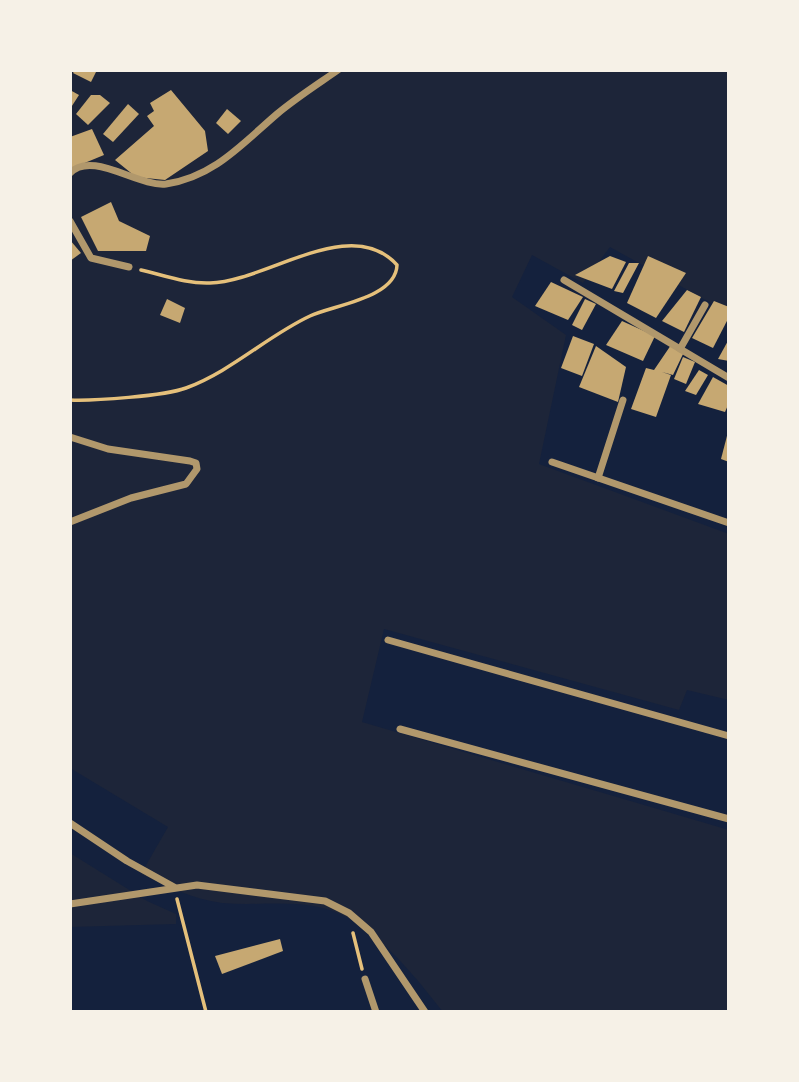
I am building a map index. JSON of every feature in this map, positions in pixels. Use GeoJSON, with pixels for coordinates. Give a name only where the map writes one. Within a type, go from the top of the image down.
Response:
{"type":"FeatureCollection","features":[{"type":"Feature","properties":{"kind":"street"},"geometry":{"type":"LineString","coordinates":[[70,173],[75,168],[96,165],[150,183],[167,184],[222,164],[279,112],[338,70]]}},
{"type":"Feature","properties":{"kind":"street"},"geometry":{"type":"LineString","coordinates":[[70,221],[92,258],[129,267]]}},
{"type":"Feature","properties":{"kind":"street"},"geometry":{"type":"LineString","coordinates":[[564,280],[729,378]]}},
{"type":"Feature","properties":{"kind":"street"},"geometry":{"type":"LineString","coordinates":[[680,349],[705,305]]}},
{"type":"Feature","properties":{"kind":"street"},"geometry":{"type":"LineString","coordinates":[[598,478],[623,400]]}},
{"type":"Feature","properties":{"kind":"street"},"geometry":{"type":"LineString","coordinates":[[70,437],[108,449],[190,461],[196,463],[197,470],[186,484],[131,498],[70,522]]}},
{"type":"Feature","properties":{"kind":"street"},"geometry":{"type":"LineString","coordinates":[[552,462],[729,523]]}},
{"type":"Feature","properties":{"kind":"street"},"geometry":{"type":"LineString","coordinates":[[388,640],[729,736]]}},
{"type":"Feature","properties":{"kind":"street"},"geometry":{"type":"LineString","coordinates":[[400,729],[729,819]]}},
{"type":"Feature","properties":{"kind":"street"},"geometry":{"type":"LineString","coordinates":[[70,823],[82,833],[174,887]]}},
{"type":"Feature","properties":{"kind":"street"},"geometry":{"type":"LineString","coordinates":[[70,829],[82,833]]}},
{"type":"Feature","properties":{"kind":"street"},"geometry":{"type":"LineString","coordinates":[[70,904],[197,885],[325,901],[371,932],[425,1012]]}},
{"type":"Feature","properties":{"kind":"street"},"geometry":{"type":"LineString","coordinates":[[365,979],[376,1012]]}},
{"type":"Feature","properties":{"kind":"path"},"geometry":{"type":"LineString","coordinates":[[70,400],[97,400],[176,391],[205,381],[311,315],[376,292],[388,285],[397,273],[397,265],[382,253],[350,244],[247,276],[210,283],[129,267]]}},
{"type":"Feature","properties":{"kind":"path"},"geometry":{"type":"LineString","coordinates":[[174,887],[206,1012]]}},
{"type":"Feature","properties":{"kind":"path"},"geometry":{"type":"LineString","coordinates":[[348,914],[365,979]]}},
{"type":"Feature","properties":{"kind":"shaded area"},"geometry":{"type":"Polygon","coordinates":[[[70,70],[729,70],[729,313],[610,247],[583,283],[532,255],[512,297],[566,335],[539,464],[729,534],[729,700],[687,690],[679,710],[384,629],[362,722],[729,830],[729,1012],[443,1012],[390,951],[374,936],[341,914],[298,904],[235,904],[211,901],[180,892],[141,874],[168,827],[70,768],[70,70]]]}},
{"type":"Feature","properties":{"kind":"shaded area"},"geometry":{"type":"Polygon","coordinates":[[[70,853],[147,901],[176,914],[176,924],[70,927],[70,853]]]}},
{"type":"Feature","properties":{"kind":"building"},"geometry":{"type":"Polygon","coordinates":[[[75,70],[97,70],[91,82],[73,73],[75,70]]]}},
{"type":"Feature","properties":{"kind":"building"},"geometry":{"type":"Polygon","coordinates":[[[70,90],[79,95],[70,109],[70,90]]]}},
{"type":"Feature","properties":{"kind":"building"},"geometry":{"type":"Polygon","coordinates":[[[171,90],[205,131],[208,151],[165,180],[136,177],[115,160],[154,126],[147,116],[154,111],[150,103],[171,90]]]}},
{"type":"Feature","properties":{"kind":"building"},"geometry":{"type":"Polygon","coordinates":[[[91,95],[100,95],[110,103],[88,125],[76,114],[91,95]]]}},
{"type":"Feature","properties":{"kind":"building"},"geometry":{"type":"Polygon","coordinates":[[[128,104],[139,114],[113,142],[103,134],[128,104]]]}},
{"type":"Feature","properties":{"kind":"building"},"geometry":{"type":"Polygon","coordinates":[[[227,109],[241,121],[228,134],[216,123],[227,109]]]}},
{"type":"Feature","properties":{"kind":"building"},"geometry":{"type":"Polygon","coordinates":[[[92,129],[104,155],[70,169],[70,137],[92,129]]]}},
{"type":"Feature","properties":{"kind":"building"},"geometry":{"type":"Polygon","coordinates":[[[111,202],[119,221],[150,236],[146,251],[98,251],[81,217],[111,202]]]}},
{"type":"Feature","properties":{"kind":"building"},"geometry":{"type":"Polygon","coordinates":[[[70,240],[81,253],[70,261],[70,240]]]}},
{"type":"Feature","properties":{"kind":"building"},"geometry":{"type":"Polygon","coordinates":[[[610,256],[626,262],[612,289],[575,275],[610,256]]]}},
{"type":"Feature","properties":{"kind":"building"},"geometry":{"type":"Polygon","coordinates":[[[648,256],[686,273],[656,318],[627,303],[648,256]]]}},
{"type":"Feature","properties":{"kind":"building"},"geometry":{"type":"Polygon","coordinates":[[[629,263],[639,263],[623,293],[614,291],[629,263]]]}},
{"type":"Feature","properties":{"kind":"building"},"geometry":{"type":"Polygon","coordinates":[[[551,282],[583,297],[568,320],[535,306],[551,282]]]}},
{"type":"Feature","properties":{"kind":"building"},"geometry":{"type":"Polygon","coordinates":[[[687,290],[701,297],[684,332],[662,321],[687,290]]]}},
{"type":"Feature","properties":{"kind":"building"},"geometry":{"type":"Polygon","coordinates":[[[167,299],[185,308],[180,323],[160,315],[167,299]]]}},
{"type":"Feature","properties":{"kind":"building"},"geometry":{"type":"Polygon","coordinates":[[[585,299],[596,304],[582,330],[572,325],[585,299]]]}},
{"type":"Feature","properties":{"kind":"building"},"geometry":{"type":"Polygon","coordinates":[[[714,301],[729,307],[729,317],[713,348],[692,338],[714,301]]]}},
{"type":"Feature","properties":{"kind":"building"},"geometry":{"type":"Polygon","coordinates":[[[622,321],[655,336],[643,361],[606,345],[622,321]]]}},
{"type":"Feature","properties":{"kind":"building"},"geometry":{"type":"Polygon","coordinates":[[[573,336],[594,344],[582,376],[561,368],[573,336]]]}},
{"type":"Feature","properties":{"kind":"building"},"geometry":{"type":"Polygon","coordinates":[[[729,339],[729,361],[718,359],[729,339]]]}},
{"type":"Feature","properties":{"kind":"building"},"geometry":{"type":"Polygon","coordinates":[[[671,345],[684,352],[673,375],[662,372],[671,375],[656,417],[631,409],[646,368],[654,370],[671,345]]]}},
{"type":"Feature","properties":{"kind":"building"},"geometry":{"type":"Polygon","coordinates":[[[596,346],[626,367],[618,402],[579,387],[596,346]]]}},
{"type":"Feature","properties":{"kind":"building"},"geometry":{"type":"Polygon","coordinates":[[[683,357],[695,362],[686,384],[674,379],[683,357]]]}},
{"type":"Feature","properties":{"kind":"building"},"geometry":{"type":"Polygon","coordinates":[[[699,370],[708,375],[696,395],[685,391],[699,370]]]}},
{"type":"Feature","properties":{"kind":"building"},"geometry":{"type":"Polygon","coordinates":[[[713,377],[729,386],[729,403],[725,412],[698,404],[713,377]]]}},
{"type":"Feature","properties":{"kind":"building"},"geometry":{"type":"Polygon","coordinates":[[[729,432],[729,462],[721,459],[729,432]]]}},
{"type":"Feature","properties":{"kind":"building"},"geometry":{"type":"Polygon","coordinates":[[[280,939],[283,951],[222,974],[215,956],[280,939]]]}}]}
